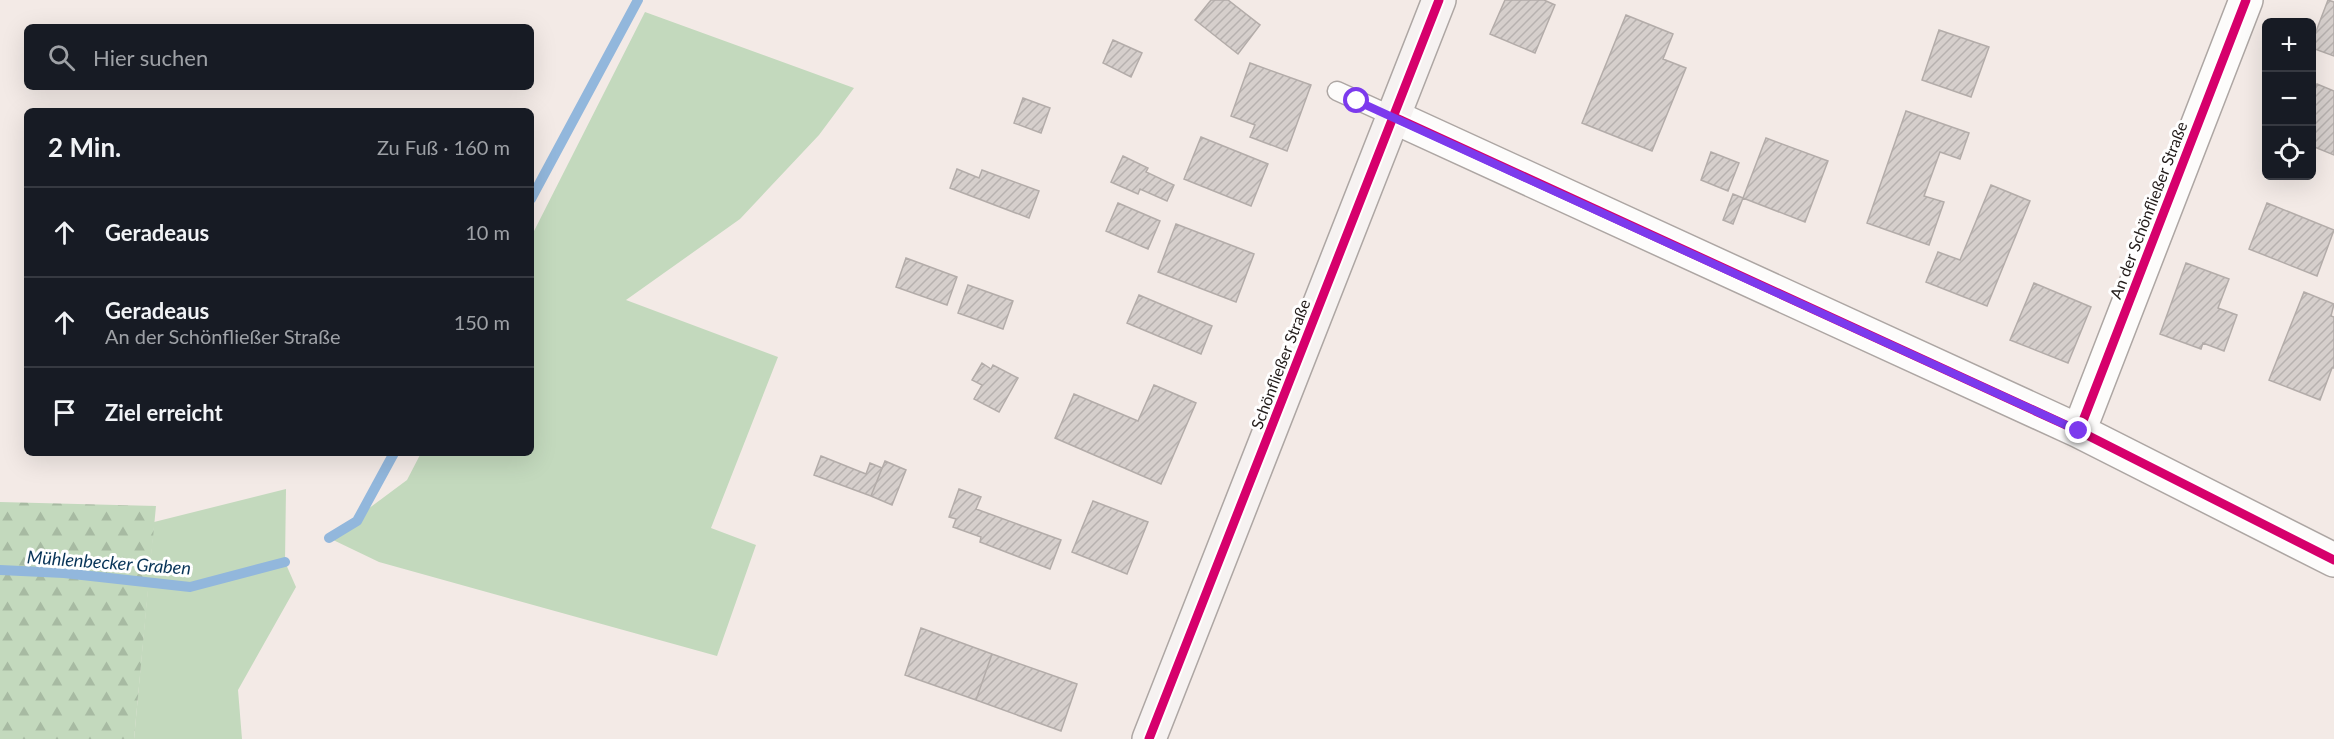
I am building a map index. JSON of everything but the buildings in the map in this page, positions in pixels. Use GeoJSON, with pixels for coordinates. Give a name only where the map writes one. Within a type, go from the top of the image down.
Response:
{"type":"FeatureCollection","features":[{"type":"Feature","properties":{"kind":"main road","name":"Schönfließer Straße"},"geometry":{"type":"LineString","coordinates":[[1149,739],[1439,0]]}},
{"type":"Feature","properties":{"kind":"street","name":"An der Schönfließer Straße"},"geometry":{"type":"LineString","coordinates":[[2079,431],[2246,0]]}},
{"type":"Feature","properties":{"kind":"street"},"geometry":{"type":"LineString","coordinates":[[1392,116],[2079,431],[2333,555]]}},
{"type":"Feature","properties":{"kind":"lane"},"geometry":{"type":"LineString","coordinates":[[1337,91],[1392,116]]}},
{"type":"Feature","properties":{"kind":"green space"},"geometry":{"type":"Polygon","coordinates":[[[645,12],[854,88],[819,135],[740,219],[626,300],[778,357],[711,528],[756,545],[717,656],[379,562],[329,538],[407,480],[419,456],[534,456],[534,231],[645,12]]]}},
{"type":"Feature","properties":{"kind":"green space"},"geometry":{"type":"Polygon","coordinates":[[[286,489],[285,562],[296,587],[238,690],[242,739],[134,739],[154,522],[286,489]]]}},
{"type":"Feature","properties":{"kind":"green space"},"geometry":{"type":"Polygon","coordinates":[[[0,502],[156,506],[134,739],[0,739],[0,502]]]}},
{"type":"Feature","properties":{"kind":"waterway","name":"Mühlenbecker Graben"},"geometry":{"type":"LineString","coordinates":[[534,193],[638,0]]}},
{"type":"Feature","properties":{"kind":"waterway","name":"Mühlenbecker Graben"},"geometry":{"type":"LineString","coordinates":[[329,538],[357,521],[392,456]]}},
{"type":"Feature","properties":{"kind":"waterway","name":"Mühlenbecker Graben"},"geometry":{"type":"LineString","coordinates":[[0,570],[64,573],[190,587],[285,562]]}},
{"type":"Feature","properties":{"kind":"cycle path"},"geometry":{"type":"LineString","coordinates":[[1149,739],[1439,0]]}},
{"type":"Feature","properties":{"kind":"cycle path"},"geometry":{"type":"LineString","coordinates":[[2079,431],[2246,0]]}},
{"type":"Feature","properties":{"kind":"cycle path"},"geometry":{"type":"LineString","coordinates":[[1392,116],[2079,431],[2334,560]]}},
{"type":"Feature","properties":{"kind":"route"},"geometry":{"type":"LineString","coordinates":[[1357,101],[2079,431]]}}]}
